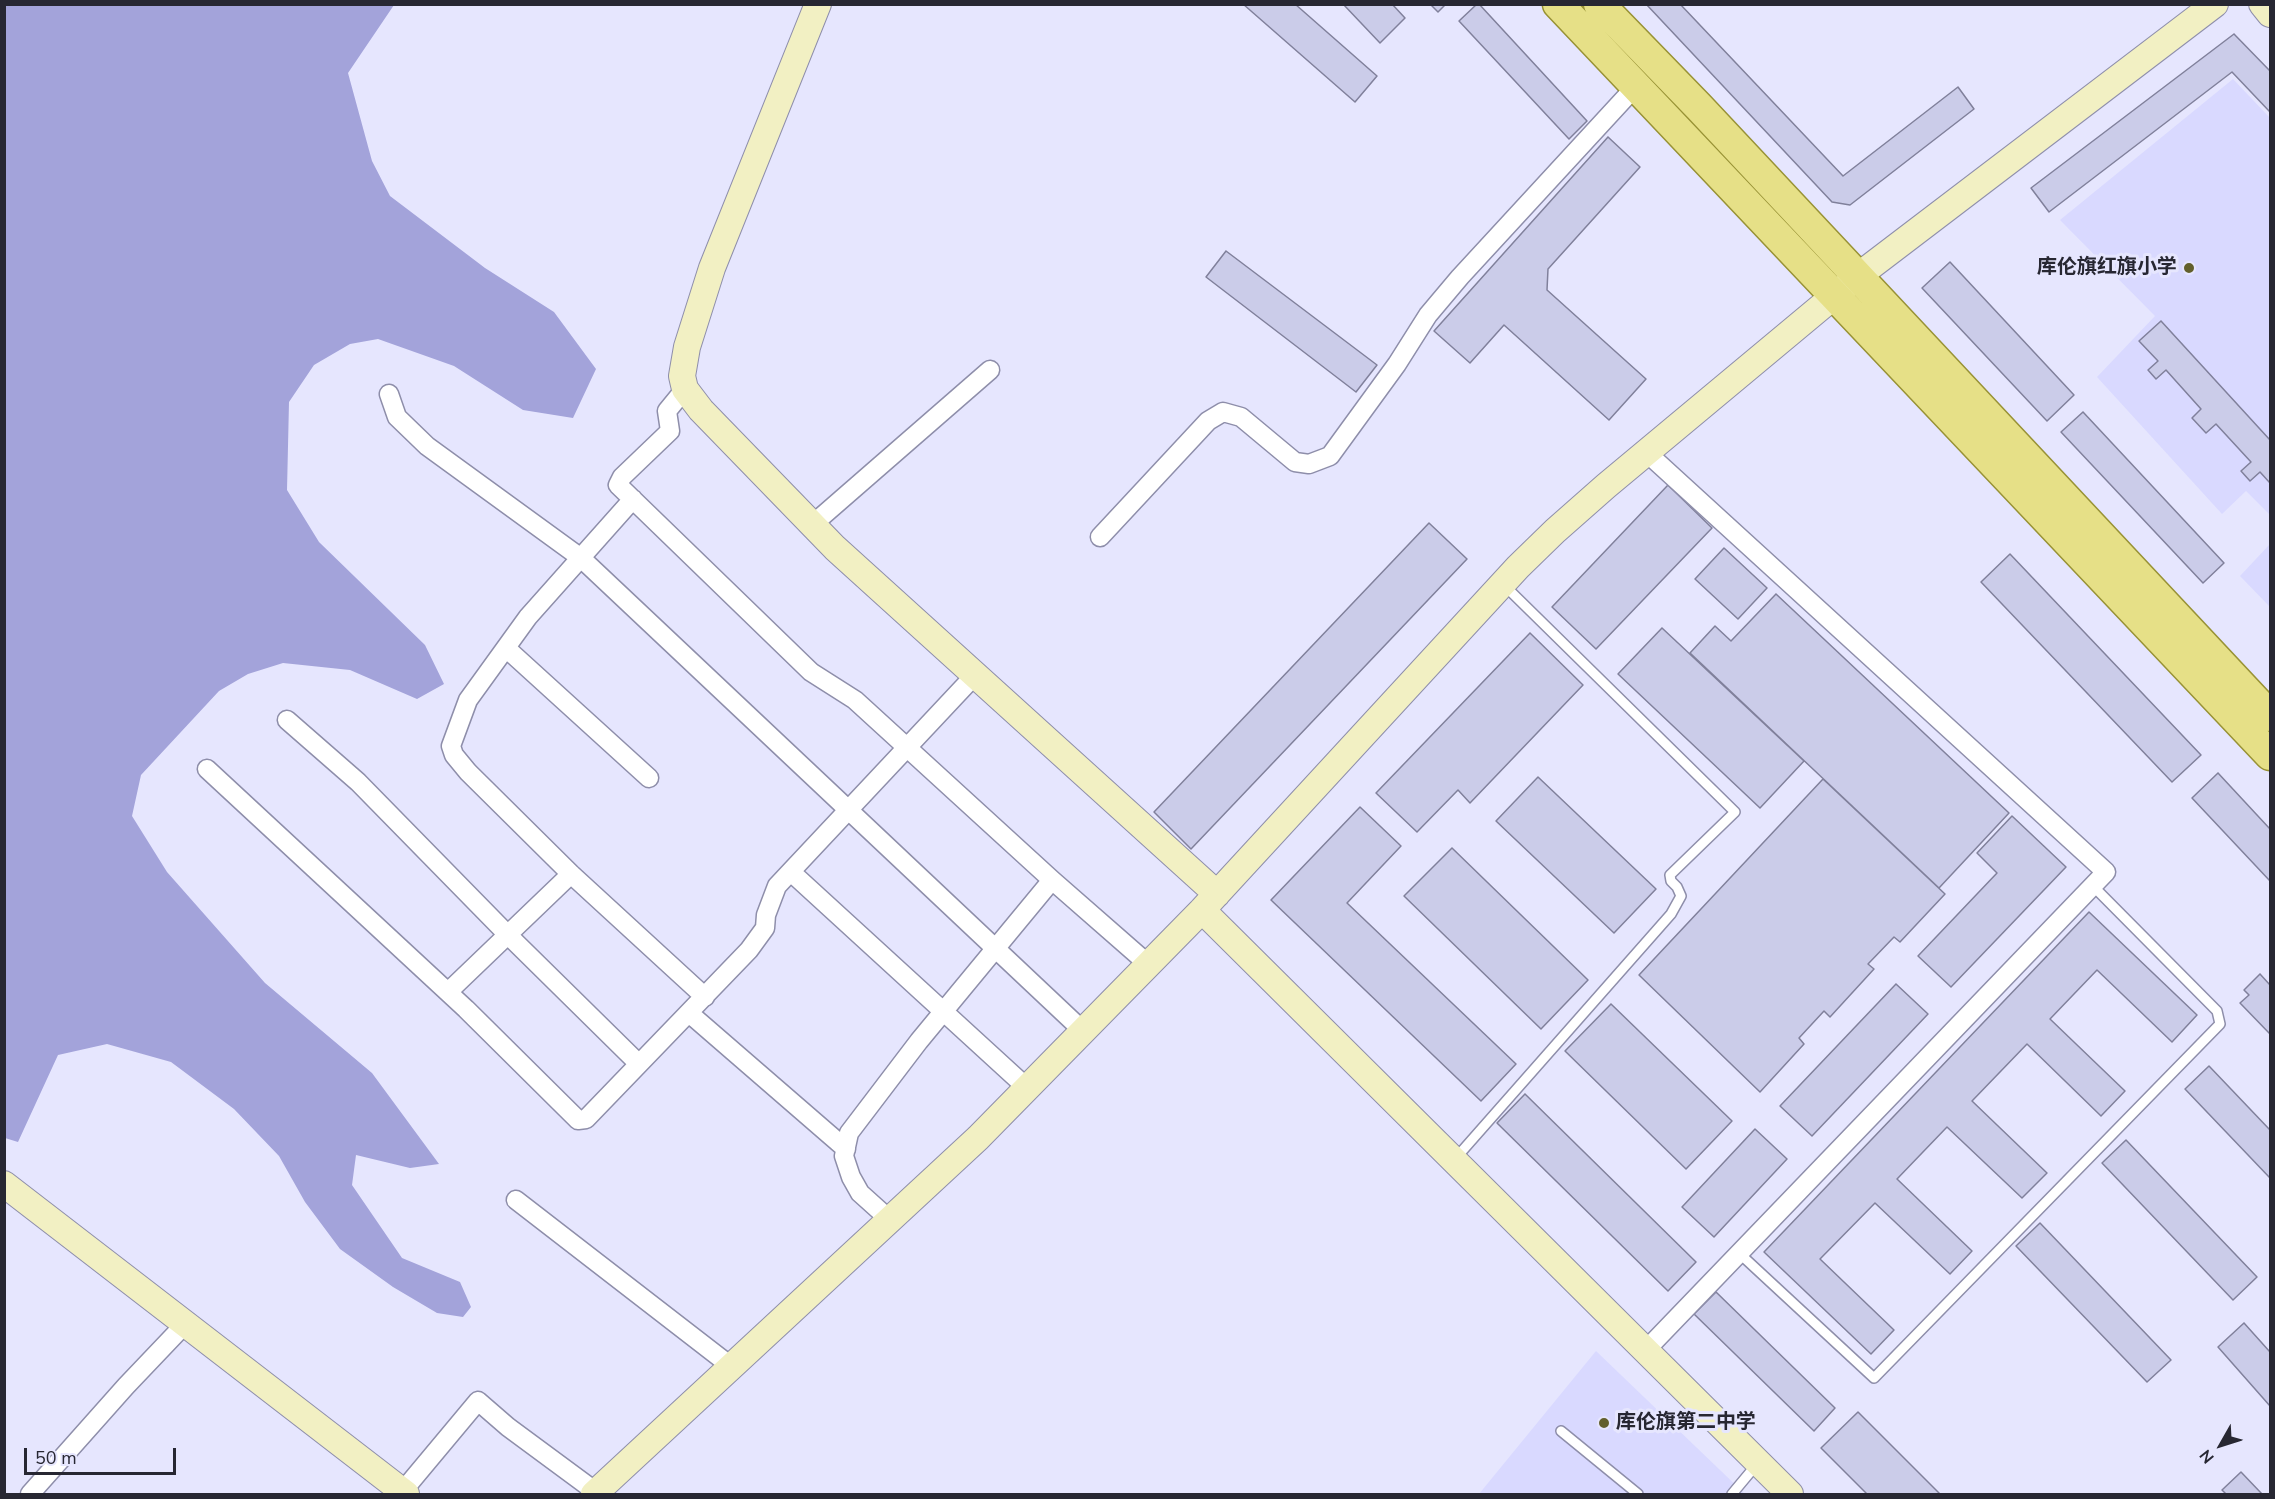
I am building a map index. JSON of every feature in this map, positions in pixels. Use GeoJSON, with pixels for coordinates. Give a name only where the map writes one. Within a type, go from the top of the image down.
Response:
{"type":"FeatureCollection","features":[{"type":"Feature","properties":{"kind":"main road"},"geometry":{"type":"LineString","coordinates":[[1558,4],[2271,755]]}},
{"type":"Feature","properties":{"kind":"main road"},"geometry":{"type":"LineString","coordinates":[[1599,4],[1699,107],[2271,716]]}},
{"type":"Feature","properties":{"kind":"street"},"geometry":{"type":"LineString","coordinates":[[818,4],[712,268],[687,347],[682,376],[686,389],[700,410],[835,548],[975,675],[1210,902],[1453,1160],[1790,1494]]}},
{"type":"Feature","properties":{"kind":"street"},"geometry":{"type":"LineString","coordinates":[[2262,4],[2271,14]]}},
{"type":"Feature","properties":{"kind":"street"},"geometry":{"type":"LineString","coordinates":[[4,1184],[404,1493],[478,1401],[508,1427],[595,1493],[978,1137],[1210,902],[1503,584],[1555,531],[1646,452],[1858,276],[2201,11]]}},
{"type":"Feature","properties":{"kind":"street"},"geometry":{"type":"LineString","coordinates":[[1100,537],[1208,421],[1223,412],[1241,417],[1295,462],[1309,464],[1330,456],[1397,364],[1428,315],[1636,86]]}},
{"type":"Feature","properties":{"kind":"street"},"geometry":{"type":"LineString","coordinates":[[812,525],[990,370]]}},
{"type":"Feature","properties":{"kind":"street"},"geometry":{"type":"LineString","coordinates":[[686,389],[666,411],[670,431],[622,477],[618,485],[811,672],[855,700],[1052,880],[1148,964]]}},
{"type":"Feature","properties":{"kind":"street"},"geometry":{"type":"LineString","coordinates":[[389,394],[397,417],[427,446],[581,558],[1082,1030]]}},
{"type":"Feature","properties":{"kind":"street"},"geometry":{"type":"LineString","coordinates":[[1645,1351],[2106,873],[1646,452]]}},
{"type":"Feature","properties":{"kind":"street"},"geometry":{"type":"LineString","coordinates":[[633,500],[528,617],[468,700],[451,746],[454,755],[468,772],[571,874],[705,997]]}},
{"type":"Feature","properties":{"kind":"street"},"geometry":{"type":"LineString","coordinates":[[506,648],[649,778]]}},
{"type":"Feature","properties":{"kind":"street"},"geometry":{"type":"LineString","coordinates":[[207,769],[448,992],[578,1120],[586,1119],[749,950],[765,928],[766,915],[777,886],[975,675]]}},
{"type":"Feature","properties":{"kind":"street"},"geometry":{"type":"LineString","coordinates":[[287,720],[358,782],[507,935],[639,1064]]}},
{"type":"Feature","properties":{"kind":"street"},"geometry":{"type":"LineString","coordinates":[[791,872],[1026,1087]]}},
{"type":"Feature","properties":{"kind":"street"},"geometry":{"type":"LineString","coordinates":[[448,992],[571,874]]}},
{"type":"Feature","properties":{"kind":"street"},"geometry":{"type":"LineString","coordinates":[[890,1220],[860,1193],[850,1177],[844,1156],[849,1133],[942,1012],[1052,880]]}},
{"type":"Feature","properties":{"kind":"street"},"geometry":{"type":"LineString","coordinates":[[689,1013],[846,1149]]}},
{"type":"Feature","properties":{"kind":"street"},"geometry":{"type":"LineString","coordinates":[[516,1200],[732,1367]]}},
{"type":"Feature","properties":{"kind":"street"},"geometry":{"type":"LineString","coordinates":[[30,1494],[126,1386],[186,1323]]}},
{"type":"Feature","properties":{"kind":"lane"},"geometry":{"type":"LineString","coordinates":[[1453,1160],[1671,914],[1681,896],[1671,881],[1670,875],[1735,812],[1503,584]]}},
{"type":"Feature","properties":{"kind":"lane"},"geometry":{"type":"LineString","coordinates":[[1739,1253],[1874,1378],[2220,1024],[2217,1011],[2093,886]]}},
{"type":"Feature","properties":{"kind":"lane"},"geometry":{"type":"LineString","coordinates":[[1561,1431],[1638,1494]]}},
{"type":"Feature","properties":{"kind":"lane"},"geometry":{"type":"LineString","coordinates":[[1732,1494],[1758,1463]]}},
{"type":"Feature","properties":{"kind":"shaded area"},"geometry":{"type":"Polygon","coordinates":[[[4,5],[394,5],[348,73],[372,161],[390,196],[485,268],[554,312],[596,369],[573,418],[523,410],[454,366],[378,339],[350,344],[314,365],[289,402],[287,490],[319,542],[425,645],[444,684],[417,699],[350,670],[283,663],[248,674],[219,691],[141,775],[132,816],[167,872],[265,983],[372,1073],[439,1164],[410,1168],[356,1155],[352,1185],[402,1258],[460,1282],[471,1307],[463,1317],[437,1313],[393,1287],[340,1249],[305,1202],[279,1156],[234,1109],[171,1062],[107,1044],[58,1055],[18,1142],[5,1138],[4,5]]]}},
{"type":"Feature","properties":{"kind":"shaded area","name":"库伦旗红旗小学"},"geometry":{"type":"Polygon","coordinates":[[[2233,79],[2270,118],[2270,515],[2246,491],[2222,514],[2097,377],[2155,316],[2060,220],[2233,79]]]}},
{"type":"Feature","properties":{"kind":"shaded area"},"geometry":{"type":"Polygon","coordinates":[[[2270,544],[2270,607],[2240,576],[2270,544]]]}},
{"type":"Feature","properties":{"kind":"shaded area","name":"库伦旗第二中学"},"geometry":{"type":"Polygon","coordinates":[[[1596,1351],[1745,1494],[1479,1494],[1596,1351]]]}},
{"type":"Feature","properties":{"kind":"building"},"geometry":{"type":"Polygon","coordinates":[[[1243,4],[1295,4],[1377,76],[1355,102],[1243,4]]]}},
{"type":"Feature","properties":{"kind":"building"},"geometry":{"type":"Polygon","coordinates":[[[1343,4],[1392,4],[1405,18],[1380,43],[1343,4]]]}},
{"type":"Feature","properties":{"kind":"building"},"geometry":{"type":"Polygon","coordinates":[[[1430,4],[1446,4],[1438,12],[1430,4]]]}},
{"type":"Feature","properties":{"kind":"building"},"geometry":{"type":"Polygon","coordinates":[[[1477,4],[1587,121],[1569,139],[1459,21],[1477,4]]]}},
{"type":"Feature","properties":{"kind":"building"},"geometry":{"type":"Polygon","coordinates":[[[1646,4],[1680,4],[1843,176],[1958,87],[1974,109],[1850,205],[1832,202],[1646,4]]]}},
{"type":"Feature","properties":{"kind":"building"},"geometry":{"type":"Polygon","coordinates":[[[2234,34],[2270,71],[2270,112],[2232,72],[2049,212],[2031,188],[2234,34]]]}},
{"type":"Feature","properties":{"kind":"building"},"geometry":{"type":"Polygon","coordinates":[[[1608,137],[1640,167],[1548,269],[1547,290],[1646,379],[1609,420],[1504,325],[1470,363],[1434,331],[1608,137]]]}},
{"type":"Feature","properties":{"kind":"building"},"geometry":{"type":"Polygon","coordinates":[[[1226,251],[1377,365],[1356,392],[1206,277],[1226,251]]]}},
{"type":"Feature","properties":{"kind":"building"},"geometry":{"type":"Polygon","coordinates":[[[1950,262],[2074,395],[2047,421],[1922,288],[1950,262]]]}},
{"type":"Feature","properties":{"kind":"building"},"geometry":{"type":"Polygon","coordinates":[[[2161,321],[2270,440],[2270,483],[2260,472],[2250,481],[2241,471],[2251,462],[2216,424],[2206,433],[2192,418],[2201,409],[2166,370],[2156,379],[2148,370],[2158,361],[2139,341],[2161,321]]]}},
{"type":"Feature","properties":{"kind":"building"},"geometry":{"type":"Polygon","coordinates":[[[2083,412],[2224,563],[2203,583],[2061,432],[2083,412]]]}},
{"type":"Feature","properties":{"kind":"building"},"geometry":{"type":"Polygon","coordinates":[[[1668,485],[1712,528],[1596,649],[1552,607],[1668,485]]]}},
{"type":"Feature","properties":{"kind":"building"},"geometry":{"type":"Polygon","coordinates":[[[1429,523],[1467,559],[1191,849],[1154,812],[1429,523]]]}},
{"type":"Feature","properties":{"kind":"building"},"geometry":{"type":"Polygon","coordinates":[[[1724,548],[1767,588],[1738,619],[1695,579],[1724,548]]]}},
{"type":"Feature","properties":{"kind":"building"},"geometry":{"type":"Polygon","coordinates":[[[2010,554],[2201,755],[2172,782],[1981,582],[2010,554]]]}},
{"type":"Feature","properties":{"kind":"building"},"geometry":{"type":"Polygon","coordinates":[[[1776,594],[2009,813],[1939,888],[1690,653],[1715,626],[1731,641],[1776,594]]]}},
{"type":"Feature","properties":{"kind":"building"},"geometry":{"type":"Polygon","coordinates":[[[1662,628],[1804,761],[1760,808],[1618,674],[1662,628]]]}},
{"type":"Feature","properties":{"kind":"building"},"geometry":{"type":"Polygon","coordinates":[[[1530,633],[1583,685],[1470,803],[1458,790],[1417,832],[1376,793],[1530,633]]]}},
{"type":"Feature","properties":{"kind":"building"},"geometry":{"type":"Polygon","coordinates":[[[2218,773],[2270,829],[2270,881],[2192,798],[2218,773]]]}},
{"type":"Feature","properties":{"kind":"building"},"geometry":{"type":"Polygon","coordinates":[[[1538,777],[1656,889],[1614,933],[1496,821],[1538,777]]]}},
{"type":"Feature","properties":{"kind":"building"},"geometry":{"type":"Polygon","coordinates":[[[1823,779],[1945,894],[1900,942],[1894,937],[1868,964],[1874,969],[1830,1017],[1824,1011],[1799,1038],[1804,1044],[1760,1092],[1639,975],[1823,779]]]}},
{"type":"Feature","properties":{"kind":"building"},"geometry":{"type":"Polygon","coordinates":[[[1360,807],[1401,846],[1347,903],[1516,1064],[1481,1101],[1271,900],[1360,807]]]}},
{"type":"Feature","properties":{"kind":"building"},"geometry":{"type":"Polygon","coordinates":[[[2012,816],[2066,867],[1951,987],[1918,956],[1997,873],[1977,853],[2012,816]]]}},
{"type":"Feature","properties":{"kind":"building"},"geometry":{"type":"Polygon","coordinates":[[[1452,848],[1588,980],[1541,1029],[1404,896],[1452,848]]]}},
{"type":"Feature","properties":{"kind":"building"},"geometry":{"type":"Polygon","coordinates":[[[2089,912],[2197,1015],[2172,1042],[2097,970],[2050,1019],[2125,1091],[2101,1116],[2027,1044],[1972,1101],[2047,1173],[2022,1198],[1947,1127],[1897,1179],[1972,1251],[1950,1274],[1875,1203],[1820,1259],[1894,1330],[1871,1354],[1764,1252],[2089,912]]]}},
{"type":"Feature","properties":{"kind":"building"},"geometry":{"type":"Polygon","coordinates":[[[2260,974],[2270,985],[2270,1034],[2240,1003],[2249,995],[2244,990],[2260,974]]]}},
{"type":"Feature","properties":{"kind":"building"},"geometry":{"type":"Polygon","coordinates":[[[1896,984],[1928,1014],[1812,1136],[1780,1106],[1896,984]]]}},
{"type":"Feature","properties":{"kind":"building"},"geometry":{"type":"Polygon","coordinates":[[[1611,1004],[1732,1121],[1686,1169],[1565,1051],[1611,1004]]]}},
{"type":"Feature","properties":{"kind":"building"},"geometry":{"type":"Polygon","coordinates":[[[2209,1066],[2270,1130],[2270,1178],[2185,1089],[2209,1066]]]}},
{"type":"Feature","properties":{"kind":"building"},"geometry":{"type":"Polygon","coordinates":[[[1525,1094],[1696,1262],[1668,1291],[1497,1123],[1525,1094]]]}},
{"type":"Feature","properties":{"kind":"building"},"geometry":{"type":"Polygon","coordinates":[[[1755,1129],[1787,1159],[1714,1237],[1682,1207],[1755,1129]]]}},
{"type":"Feature","properties":{"kind":"building"},"geometry":{"type":"Polygon","coordinates":[[[2126,1140],[2257,1277],[2233,1300],[2102,1163],[2126,1140]]]}},
{"type":"Feature","properties":{"kind":"building"},"geometry":{"type":"Polygon","coordinates":[[[2040,1223],[2171,1360],[2147,1382],[2016,1246],[2040,1223]]]}},
{"type":"Feature","properties":{"kind":"building"},"geometry":{"type":"Polygon","coordinates":[[[1716,1292],[1835,1408],[1814,1431],[1694,1314],[1716,1292]]]}},
{"type":"Feature","properties":{"kind":"building"},"geometry":{"type":"Polygon","coordinates":[[[2244,1323],[2270,1352],[2270,1406],[2218,1347],[2244,1323]]]}},
{"type":"Feature","properties":{"kind":"building"},"geometry":{"type":"Polygon","coordinates":[[[1858,1412],[1940,1494],[1867,1494],[1821,1448],[1858,1412]]]}},
{"type":"Feature","properties":{"kind":"building"},"geometry":{"type":"Polygon","coordinates":[[[2241,1472],[2262,1494],[2226,1494],[2222,1490],[2241,1472]]]}},
{"type":"Feature","properties":{"kind":"place","name":"库伦旗红旗小学"},"geometry":{"type":"Point","coordinates":[2189,268]}},
{"type":"Feature","properties":{"kind":"place","name":"库伦旗第二中学"},"geometry":{"type":"Point","coordinates":[1604,1423]}}]}
